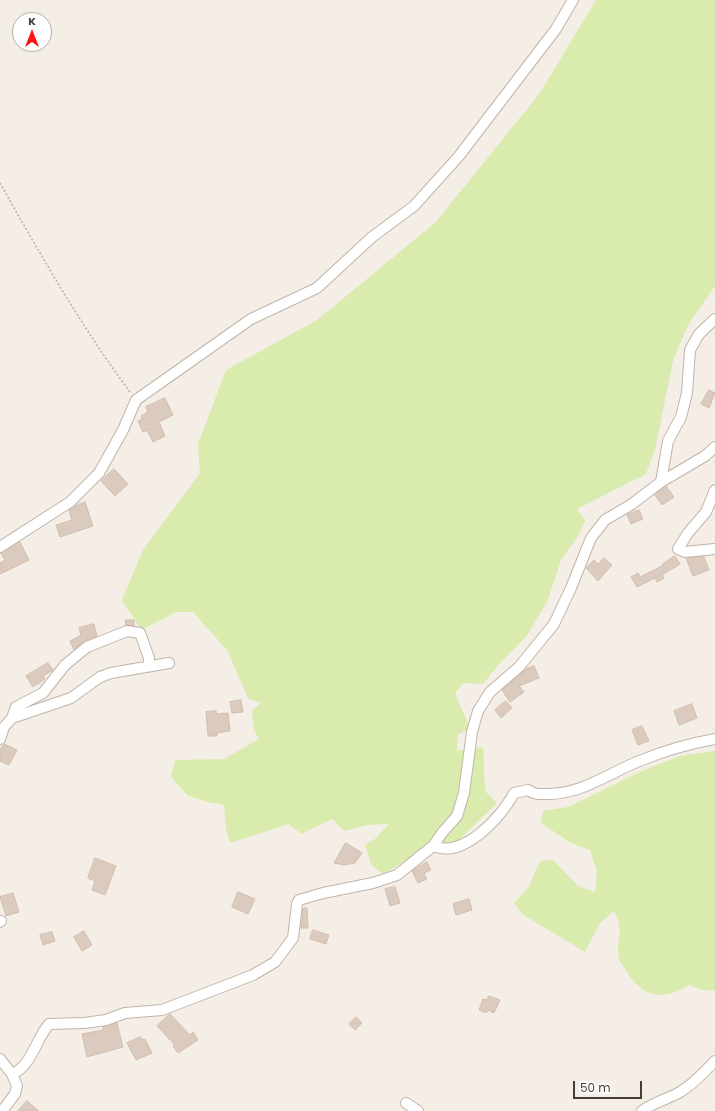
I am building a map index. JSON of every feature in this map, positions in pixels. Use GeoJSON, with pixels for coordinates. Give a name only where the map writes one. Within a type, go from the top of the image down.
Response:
{"type":"FeatureCollection","features":[{"type":"Feature","properties":{"kind":"street"},"geometry":{"type":"LineString","coordinates":[[0,547],[70,502],[99,473],[124,430],[136,400],[251,319],[317,288],[372,237],[414,206],[464,150],[556,29],[573,0]]}},
{"type":"Feature","properties":{"kind":"street"},"geometry":{"type":"LineString","coordinates":[[661,482],[668,441],[681,417],[687,393],[690,350],[700,334],[715,319]]}},
{"type":"Feature","properties":{"kind":"street"},"geometry":{"type":"LineString","coordinates":[[12,1074],[27,1062],[42,1032],[49,1024],[84,1023],[106,1020],[125,1013],[162,1010],[253,975],[275,962],[293,938],[297,904],[299,900],[323,893],[373,883],[397,875],[433,846],[442,832],[457,816],[464,793],[472,732],[478,711],[490,692],[519,667],[554,624],[572,588],[591,538],[605,520],[632,504],[661,482],[705,456],[715,447]]}},
{"type":"Feature","properties":{"kind":"street"},"geometry":{"type":"LineString","coordinates":[[715,490],[706,512],[688,533],[678,549],[685,552],[715,549]]}},
{"type":"Feature","properties":{"kind":"street"},"geometry":{"type":"LineString","coordinates":[[0,739],[4,727],[12,718],[16,706],[43,693],[65,665],[86,647],[127,631],[140,633],[149,658],[149,666]]}},
{"type":"Feature","properties":{"kind":"street"},"geometry":{"type":"LineString","coordinates":[[12,718],[70,698],[100,677],[111,673],[169,663]]}},
{"type":"Feature","properties":{"kind":"street"},"geometry":{"type":"LineString","coordinates":[[433,846],[441,850],[467,842],[487,828],[514,793],[519,791],[528,790],[535,794],[561,794],[600,781],[639,761],[682,745],[715,739]]}},
{"type":"Feature","properties":{"kind":"street"},"geometry":{"type":"LineString","coordinates":[[0,1059],[12,1074],[17,1086],[15,1094],[2,1111]]}},
{"type":"Feature","properties":{"kind":"street"},"geometry":{"type":"LineString","coordinates":[[642,1111],[650,1105],[680,1092],[696,1080],[715,1061]]}},
{"type":"Feature","properties":{"kind":"street"},"geometry":{"type":"LineString","coordinates":[[406,1103],[418,1111]]}},
{"type":"Feature","properties":{"kind":"path"},"geometry":{"type":"LineString","coordinates":[[0,183],[30,236],[111,366],[136,400]]}},
{"type":"Feature","properties":{"kind":"green space"},"geometry":{"type":"Polygon","coordinates":[[[596,0],[715,0],[715,286],[688,325],[673,361],[655,449],[646,474],[577,509],[585,521],[578,536],[561,560],[547,602],[526,637],[499,664],[483,684],[464,683],[455,693],[470,729],[458,734],[457,751],[483,747],[485,791],[497,803],[459,840],[443,847],[425,849],[383,874],[371,864],[365,845],[375,839],[389,824],[367,825],[344,831],[332,819],[301,834],[289,824],[230,843],[226,828],[224,805],[207,802],[187,795],[171,777],[175,760],[224,759],[259,739],[254,730],[252,711],[261,703],[248,698],[227,650],[193,612],[176,612],[141,630],[122,600],[143,550],[200,473],[198,444],[226,370],[317,320],[435,223],[540,93],[596,0]]]}},
{"type":"Feature","properties":{"kind":"green space"},"geometry":{"type":"Polygon","coordinates":[[[715,751],[715,991],[703,990],[689,985],[680,990],[663,995],[647,992],[640,987],[633,981],[619,959],[618,947],[620,930],[614,911],[600,923],[585,952],[522,914],[514,903],[528,888],[540,861],[553,860],[578,886],[595,892],[597,872],[590,850],[571,843],[541,823],[543,811],[568,807],[646,769],[680,756],[715,751]]]}},
{"type":"Feature","properties":{"kind":"building"},"geometry":{"type":"Polygon","coordinates":[[[709,390],[715,393],[709,408],[701,404],[709,390]]]}},
{"type":"Feature","properties":{"kind":"building"},"geometry":{"type":"Polygon","coordinates":[[[165,398],[173,415],[159,422],[165,436],[153,442],[147,430],[143,432],[138,421],[142,419],[141,416],[148,412],[146,407],[165,398]]]}},
{"type":"Feature","properties":{"kind":"building"},"geometry":{"type":"Polygon","coordinates":[[[114,469],[128,484],[115,496],[101,481],[114,469]]]}},
{"type":"Feature","properties":{"kind":"building"},"geometry":{"type":"Polygon","coordinates":[[[666,486],[674,497],[662,505],[655,495],[666,486]]]}},
{"type":"Feature","properties":{"kind":"building"},"geometry":{"type":"Polygon","coordinates":[[[85,502],[93,526],[60,537],[56,525],[72,520],[69,510],[85,502]]]}},
{"type":"Feature","properties":{"kind":"building"},"geometry":{"type":"Polygon","coordinates":[[[639,510],[643,519],[631,524],[627,515],[639,510]]]}},
{"type":"Feature","properties":{"kind":"building"},"geometry":{"type":"Polygon","coordinates":[[[20,542],[29,560],[0,574],[0,563],[5,560],[1,553],[20,542]]]}},
{"type":"Feature","properties":{"kind":"building"},"geometry":{"type":"Polygon","coordinates":[[[675,556],[680,564],[662,575],[664,578],[657,582],[655,578],[637,587],[631,577],[638,573],[640,577],[664,565],[663,564],[675,556]]]}},
{"type":"Feature","properties":{"kind":"building"},"geometry":{"type":"Polygon","coordinates":[[[704,557],[709,570],[693,576],[686,558],[704,557]]]}},
{"type":"Feature","properties":{"kind":"building"},"geometry":{"type":"Polygon","coordinates":[[[604,558],[612,565],[598,581],[586,568],[594,560],[598,564],[604,558]]]}},
{"type":"Feature","properties":{"kind":"building"},"geometry":{"type":"Polygon","coordinates":[[[126,620],[134,620],[134,626],[126,625],[126,620]]]}},
{"type":"Feature","properties":{"kind":"building"},"geometry":{"type":"Polygon","coordinates":[[[94,624],[97,636],[84,641],[74,650],[70,641],[81,635],[79,628],[94,624]]]}},
{"type":"Feature","properties":{"kind":"building"},"geometry":{"type":"Polygon","coordinates":[[[48,663],[53,670],[43,676],[45,679],[33,687],[26,676],[48,663]]]}},
{"type":"Feature","properties":{"kind":"building"},"geometry":{"type":"Polygon","coordinates":[[[534,666],[539,678],[519,686],[524,692],[510,702],[502,690],[526,669],[534,666]]]}},
{"type":"Feature","properties":{"kind":"building"},"geometry":{"type":"Polygon","coordinates":[[[241,700],[243,712],[232,713],[230,702],[241,700]]]}},
{"type":"Feature","properties":{"kind":"building"},"geometry":{"type":"Polygon","coordinates":[[[506,701],[512,708],[501,718],[495,710],[506,701]]]}},
{"type":"Feature","properties":{"kind":"building"},"geometry":{"type":"Polygon","coordinates":[[[692,704],[697,718],[679,725],[674,711],[692,704]]]}},
{"type":"Feature","properties":{"kind":"building"},"geometry":{"type":"Polygon","coordinates":[[[216,711],[217,714],[228,713],[230,731],[217,733],[217,736],[208,736],[206,712],[216,711]]]}},
{"type":"Feature","properties":{"kind":"building"},"geometry":{"type":"Polygon","coordinates":[[[642,726],[649,741],[638,745],[632,730],[642,726]]]}},
{"type":"Feature","properties":{"kind":"building"},"geometry":{"type":"Polygon","coordinates":[[[4,744],[17,750],[9,765],[0,761],[0,750],[4,744]]]}},
{"type":"Feature","properties":{"kind":"building"},"geometry":{"type":"Polygon","coordinates":[[[346,843],[362,853],[355,863],[344,865],[334,863],[343,847],[346,843]]]}},
{"type":"Feature","properties":{"kind":"building"},"geometry":{"type":"Polygon","coordinates":[[[95,858],[116,866],[105,895],[92,890],[95,881],[88,878],[95,858]]]}},
{"type":"Feature","properties":{"kind":"building"},"geometry":{"type":"Polygon","coordinates":[[[427,862],[431,870],[424,873],[427,879],[418,883],[412,871],[427,862]]]}},
{"type":"Feature","properties":{"kind":"building"},"geometry":{"type":"Polygon","coordinates":[[[395,887],[400,903],[390,906],[385,889],[395,887]]]}},
{"type":"Feature","properties":{"kind":"building"},"geometry":{"type":"Polygon","coordinates":[[[238,892],[255,899],[248,914],[232,907],[238,892]]]}},
{"type":"Feature","properties":{"kind":"building"},"geometry":{"type":"Polygon","coordinates":[[[13,893],[19,912],[6,916],[0,897],[13,893]]]}},
{"type":"Feature","properties":{"kind":"building"},"geometry":{"type":"Polygon","coordinates":[[[469,899],[472,910],[456,915],[453,904],[469,899]]]}},
{"type":"Feature","properties":{"kind":"building"},"geometry":{"type":"Polygon","coordinates":[[[307,908],[308,928],[301,928],[303,909],[307,908]]]}},
{"type":"Feature","properties":{"kind":"building"},"geometry":{"type":"Polygon","coordinates":[[[313,930],[329,935],[326,944],[310,939],[313,930]]]}},
{"type":"Feature","properties":{"kind":"building"},"geometry":{"type":"Polygon","coordinates":[[[84,931],[92,945],[82,951],[74,937],[84,931]]]}},
{"type":"Feature","properties":{"kind":"building"},"geometry":{"type":"Polygon","coordinates":[[[52,932],[55,941],[43,945],[40,935],[52,932]]]}},
{"type":"Feature","properties":{"kind":"building"},"geometry":{"type":"Polygon","coordinates":[[[489,996],[500,1000],[494,1013],[488,1010],[486,1013],[479,1010],[483,999],[487,1000],[489,996]]]}},
{"type":"Feature","properties":{"kind":"building"},"geometry":{"type":"Polygon","coordinates":[[[170,1014],[190,1035],[193,1032],[198,1040],[178,1053],[173,1046],[175,1045],[157,1026],[170,1014]]]}},
{"type":"Feature","properties":{"kind":"building"},"geometry":{"type":"Polygon","coordinates":[[[356,1017],[362,1023],[355,1030],[349,1024],[356,1017]]]}},
{"type":"Feature","properties":{"kind":"building"},"geometry":{"type":"Polygon","coordinates":[[[117,1023],[123,1047],[87,1057],[82,1034],[103,1030],[103,1027],[117,1023]]]}},
{"type":"Feature","properties":{"kind":"building"},"geometry":{"type":"Polygon","coordinates":[[[141,1037],[142,1040],[145,1039],[152,1053],[136,1060],[127,1043],[141,1037]]]}},
{"type":"Feature","properties":{"kind":"building"},"geometry":{"type":"Polygon","coordinates":[[[27,1101],[39,1111],[18,1111],[27,1101]]]}}]}
